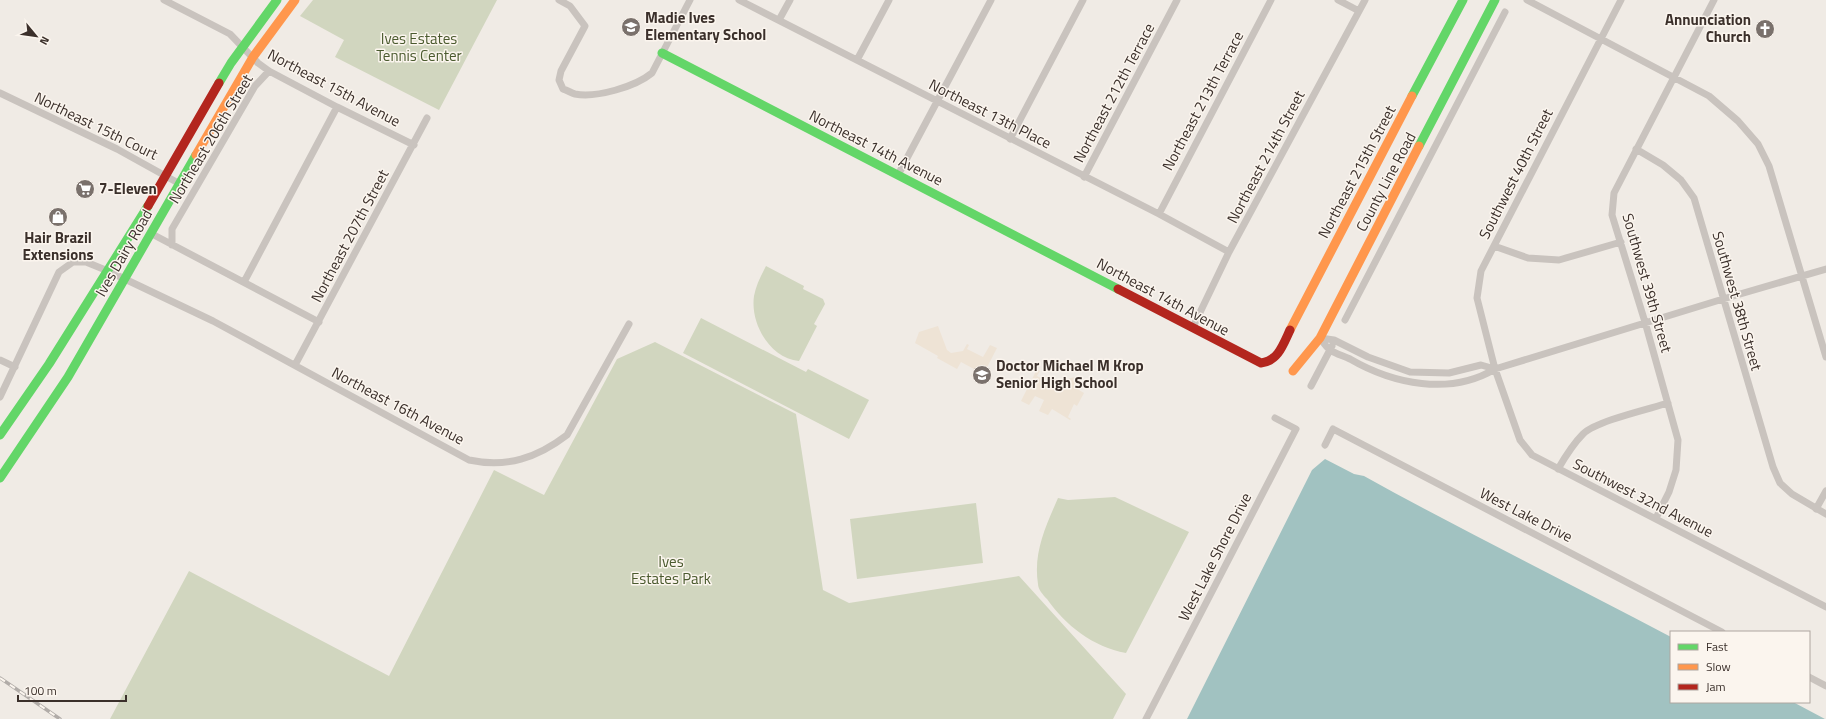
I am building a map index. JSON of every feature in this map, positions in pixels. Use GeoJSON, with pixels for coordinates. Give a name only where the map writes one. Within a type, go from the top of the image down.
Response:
{"type":"FeatureCollection","features":[{"type":"Feature","properties":{"kind":"street","name":"Northeast 15th Avenue"},"geometry":{"type":"LineString","coordinates":[[164,0],[230,34],[258,63],[269,71],[414,145]]}},
{"type":"Feature","properties":{"kind":"street","name":"Ives Dairy Road"},"geometry":{"type":"LineString","coordinates":[[0,435],[49,364],[108,271],[166,176],[231,63],[276,0]]}},
{"type":"Feature","properties":{"kind":"street","name":"Ives Dairy Road"},"geometry":{"type":"LineString","coordinates":[[0,478],[68,377],[253,57],[295,0]]}},
{"type":"Feature","properties":{"kind":"street"},"geometry":{"type":"LineString","coordinates":[[559,0],[570,6],[585,26],[561,71],[559,80],[563,89],[574,94],[589,95],[623,88],[645,79],[652,73],[690,0]]}},
{"type":"Feature","properties":{"kind":"street","name":"Northeast 13th Place"},"geometry":{"type":"LineString","coordinates":[[739,0],[1230,252]]}},
{"type":"Feature","properties":{"kind":"street"},"geometry":{"type":"LineString","coordinates":[[779,20],[790,0]]}},
{"type":"Feature","properties":{"kind":"street"},"geometry":{"type":"LineString","coordinates":[[857,60],[889,0]]}},
{"type":"Feature","properties":{"kind":"street"},"geometry":{"type":"LineString","coordinates":[[898,175],[991,0]]}},
{"type":"Feature","properties":{"kind":"street"},"geometry":{"type":"LineString","coordinates":[[1010,138],[1083,0]]}},
{"type":"Feature","properties":{"kind":"street","name":"Northeast 212th Terrace"},"geometry":{"type":"LineString","coordinates":[[1084,177],[1177,0]]}},
{"type":"Feature","properties":{"kind":"street","name":"Northeast 213th Terrace"},"geometry":{"type":"LineString","coordinates":[[1158,214],[1271,0]]}},
{"type":"Feature","properties":{"kind":"street"},"geometry":{"type":"LineString","coordinates":[[1338,0],[1359,11]]}},
{"type":"Feature","properties":{"kind":"street","name":"Northeast 214th Street"},"geometry":{"type":"LineString","coordinates":[[1193,327],[1230,252],[1365,0]]}},
{"type":"Feature","properties":{"kind":"street","name":"Northeast 215th Street"},"geometry":{"type":"LineString","coordinates":[[1276,357],[1464,0]]}},
{"type":"Feature","properties":{"kind":"street","name":"County Line Road"},"geometry":{"type":"LineString","coordinates":[[1293,371],[1320,338],[1495,0]]}},
{"type":"Feature","properties":{"kind":"street"},"geometry":{"type":"LineString","coordinates":[[1527,0],[1709,96],[1738,121],[1758,144],[1769,166],[1826,357]]}},
{"type":"Feature","properties":{"kind":"street","name":"Southwest 40th Street"},"geometry":{"type":"LineString","coordinates":[[1496,369],[1477,298],[1481,271],[1621,0]]}},
{"type":"Feature","properties":{"kind":"street","name":"Southwest 39th Street"},"geometry":{"type":"LineString","coordinates":[[1656,518],[1669,492],[1676,470],[1678,440],[1645,322],[1612,215],[1612,204],[1614,193],[1636,149],[1714,0]]}},
{"type":"Feature","properties":{"kind":"street"},"geometry":{"type":"LineString","coordinates":[[1345,320],[1505,12]]}},
{"type":"Feature","properties":{"kind":"street","name":"Northeast 14th Avenue"},"geometry":{"type":"LineString","coordinates":[[662,53],[1193,327],[1252,360],[1260,363],[1268,362],[1276,357]]}},
{"type":"Feature","properties":{"kind":"street","name":"Northeast 206th Street"},"geometry":{"type":"LineString","coordinates":[[172,245],[172,229],[255,86],[269,71]]}},
{"type":"Feature","properties":{"kind":"street","name":"Northeast 15th Court"},"geometry":{"type":"LineString","coordinates":[[0,94],[117,149],[180,184]]}},
{"type":"Feature","properties":{"kind":"street"},"geometry":{"type":"LineString","coordinates":[[244,282],[337,107]]}},
{"type":"Feature","properties":{"kind":"street","name":"Northeast 207th Street"},"geometry":{"type":"LineString","coordinates":[[295,365],[414,145],[427,118]]}},
{"type":"Feature","properties":{"kind":"street","name":"Southwest 38th Street"},"geometry":{"type":"LineString","coordinates":[[1636,149],[1663,165],[1681,180],[1694,198],[1772,467],[1780,483],[1792,494],[1816,509]]}},
{"type":"Feature","properties":{"kind":"street"},"geometry":{"type":"LineString","coordinates":[[152,234],[319,322]]}},
{"type":"Feature","properties":{"kind":"street"},"geometry":{"type":"LineString","coordinates":[[1494,246],[1528,258],[1559,260],[1621,242]]}},
{"type":"Feature","properties":{"kind":"street","name":"Northeast 16th Avenue"},"geometry":{"type":"LineString","coordinates":[[0,397],[59,272],[73,262],[86,262],[108,271],[213,321],[469,460],[485,463],[500,464],[514,462],[533,455],[555,444],[567,435],[629,324]]}},
{"type":"Feature","properties":{"kind":"street"},"geometry":{"type":"LineString","coordinates":[[1320,338],[1330,350],[1363,367],[1408,383],[1450,384],[1484,376],[1496,369],[1645,322],[1826,269]]}},
{"type":"Feature","properties":{"kind":"street"},"geometry":{"type":"LineString","coordinates":[[1320,338],[1336,340],[1368,357],[1410,372],[1449,373],[1482,365],[1496,369]]}},
{"type":"Feature","properties":{"kind":"street"},"geometry":{"type":"LineString","coordinates":[[1311,386],[1336,340]]}},
{"type":"Feature","properties":{"kind":"street"},"geometry":{"type":"LineString","coordinates":[[0,360],[15,367]]}},
{"type":"Feature","properties":{"kind":"street","name":"Southwest 32nd Avenue"},"geometry":{"type":"LineString","coordinates":[[1496,369],[1520,440],[1532,455],[1826,607]]}},
{"type":"Feature","properties":{"kind":"street"},"geometry":{"type":"LineString","coordinates":[[1558,469],[1573,445],[1584,432],[1597,425],[1668,403]]}},
{"type":"Feature","properties":{"kind":"street","name":"West Lake Shore Drive"},"geometry":{"type":"LineString","coordinates":[[1146,719],[1296,429],[1275,418]]}},
{"type":"Feature","properties":{"kind":"street","name":"West Lake Drive"},"geometry":{"type":"LineString","coordinates":[[1325,444],[1333,429],[1720,631]]}},
{"type":"Feature","properties":{"kind":"street"},"geometry":{"type":"LineString","coordinates":[[1826,491],[1816,509],[1826,514]]}},
{"type":"Feature","properties":{"kind":"street"},"geometry":{"type":"LineString","coordinates":[[1810,678],[1826,686]]}},
{"type":"Feature","properties":{"kind":"green space","name":"Ives Estates Tennis Center"},"geometry":{"type":"Polygon","coordinates":[[[313,0],[497,0],[439,110],[335,57],[344,40],[300,16],[313,0]]]}},
{"type":"Feature","properties":{"kind":"green space"},"geometry":{"type":"Polygon","coordinates":[[[766,266],[804,286],[803,289],[823,299],[825,304],[814,324],[817,326],[799,361],[779,354],[764,338],[755,318],[754,296],[757,284],[766,266]]]}},
{"type":"Feature","properties":{"kind":"green space"},"geometry":{"type":"Polygon","coordinates":[[[701,318],[806,372],[808,369],[869,400],[849,439],[683,353],[701,318]]]}},
{"type":"Feature","properties":{"kind":"green space","name":"Ives Estates Park"},"geometry":{"type":"Polygon","coordinates":[[[655,342],[796,414],[823,590],[849,603],[1019,576],[1126,694],[1113,719],[110,719],[189,571],[389,676],[494,470],[544,495],[617,359],[655,342]]]}},
{"type":"Feature","properties":{"kind":"green space"},"geometry":{"type":"Polygon","coordinates":[[[1115,497],[1189,532],[1126,653],[1102,646],[1091,640],[1081,634],[1062,618],[1041,592],[1038,586],[1037,572],[1039,550],[1049,519],[1058,498],[1068,500],[1115,497]]]}},
{"type":"Feature","properties":{"kind":"green space"},"geometry":{"type":"Polygon","coordinates":[[[976,503],[983,563],[857,579],[850,519],[976,503]]]}},
{"type":"Feature","properties":{"kind":"shaded area"},"geometry":{"type":"Polygon","coordinates":[[[938,326],[947,350],[951,353],[963,351],[967,344],[969,345],[967,349],[983,357],[990,345],[997,348],[980,381],[971,376],[974,369],[961,362],[957,369],[915,343],[919,332],[938,326]]]}},
{"type":"Feature","properties":{"kind":"shaded area"},"geometry":{"type":"Polygon","coordinates":[[[1037,369],[1040,371],[1037,376],[1056,386],[1057,380],[1059,379],[1060,381],[1075,377],[1079,390],[1084,393],[1077,406],[1074,404],[1068,417],[1071,419],[1070,420],[1052,409],[1048,415],[1039,411],[1044,400],[1035,396],[1029,405],[1021,401],[1037,369]]]}},
{"type":"Feature","properties":{"kind":"water"},"geometry":{"type":"Polygon","coordinates":[[[1325,459],[1354,474],[1364,476],[1670,636],[1670,703],[1795,703],[1825,719],[1187,719],[1312,470],[1325,459]]]}},
{"type":"Feature","properties":{"kind":"railway"},"geometry":{"type":"LineString","coordinates":[[0,678],[60,719]]}},
{"type":"Feature","properties":{"kind":"traffic: fast"},"geometry":{"type":"LineString","coordinates":[[219,83],[231,63],[277,0]]}},
{"type":"Feature","properties":{"kind":"traffic: fast"},"geometry":{"type":"LineString","coordinates":[[1412,96],[1463,0]]}},
{"type":"Feature","properties":{"kind":"traffic: fast"},"geometry":{"type":"LineString","coordinates":[[1419,146],[1495,0]]}},
{"type":"Feature","properties":{"kind":"traffic: fast"},"geometry":{"type":"LineString","coordinates":[[662,53],[1118,289]]}},
{"type":"Feature","properties":{"kind":"traffic: fast"},"geometry":{"type":"LineString","coordinates":[[0,478],[68,377],[196,155]]}},
{"type":"Feature","properties":{"kind":"traffic: fast"},"geometry":{"type":"LineString","coordinates":[[0,435],[49,364],[148,206]]}},
{"type":"Feature","properties":{"kind":"traffic: slow"},"geometry":{"type":"LineString","coordinates":[[196,155],[253,57],[295,0]]}},
{"type":"Feature","properties":{"kind":"traffic: slow"},"geometry":{"type":"LineString","coordinates":[[1290,330],[1412,96]]}},
{"type":"Feature","properties":{"kind":"traffic: slow"},"geometry":{"type":"LineString","coordinates":[[1293,371],[1320,338],[1419,146]]}},
{"type":"Feature","properties":{"kind":"traffic: jam"},"geometry":{"type":"LineString","coordinates":[[148,206],[219,83]]}},
{"type":"Feature","properties":{"kind":"traffic: jam"},"geometry":{"type":"LineString","coordinates":[[1118,289],[1261,363],[1267,362],[1276,356],[1290,330]]}},
{"type":"Feature","properties":{"kind":"place","name":"Madie Ives Elementary School"},"geometry":{"type":"Point","coordinates":[631,27]}},
{"type":"Feature","properties":{"kind":"place","name":"Annunciation Church"},"geometry":{"type":"Point","coordinates":[1765,29]}},
{"type":"Feature","properties":{"kind":"place","name":"7-Eleven"},"geometry":{"type":"Point","coordinates":[85,189]}},
{"type":"Feature","properties":{"kind":"place","name":"Hair Brazil Extensions"},"geometry":{"type":"Point","coordinates":[58,217]}},
{"type":"Feature","properties":{"kind":"place","name":"Doctor Michael M Krop Senior High School"},"geometry":{"type":"Point","coordinates":[982,375]}}]}
